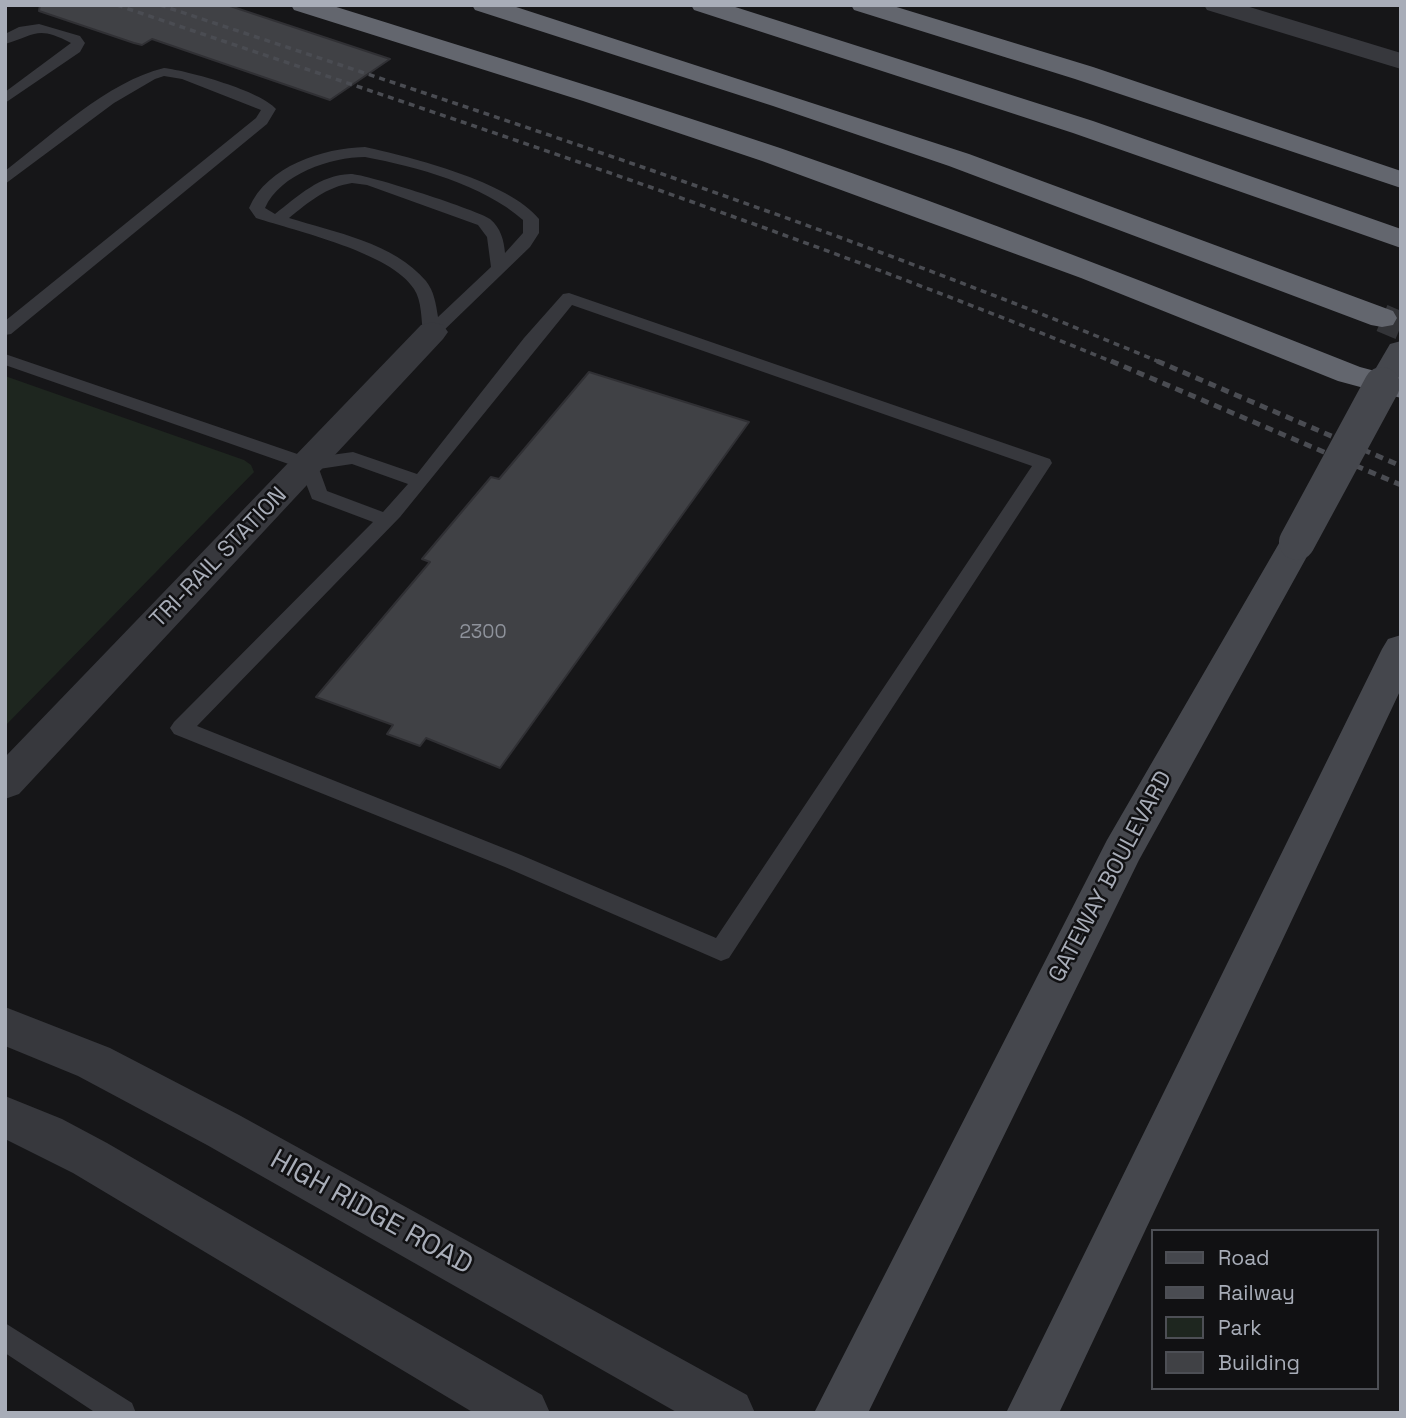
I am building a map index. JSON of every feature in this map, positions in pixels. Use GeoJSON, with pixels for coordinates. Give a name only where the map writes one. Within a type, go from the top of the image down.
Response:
{"type":"FeatureCollection","features":[{"type":"Feature","properties":{"kind":"highway"},"geometry":{"type":"LineString","coordinates":[[303,5],[592,94],[857,185],[1092,272],[1349,374],[1392,386]]}},
{"type":"Feature","properties":{"kind":"highway"},"geometry":{"type":"LineString","coordinates":[[484,5],[782,100],[959,160],[1156,231],[1382,318]]}},
{"type":"Feature","properties":{"kind":"highway"},"geometry":{"type":"LineString","coordinates":[[703,5],[1057,118],[1401,239]]}},
{"type":"Feature","properties":{"kind":"highway"},"geometry":{"type":"LineString","coordinates":[[863,5],[1084,73],[1401,180]]}},
{"type":"Feature","properties":{"kind":"main road","name":"GATEWAY BOULEVARD"},"geometry":{"type":"LineString","coordinates":[[839,1413],[1116,863],[1297,542],[1392,386],[1401,351]]}},
{"type":"Feature","properties":{"kind":"main road"},"geometry":{"type":"LineString","coordinates":[[1032,1413],[1401,649]]}},
{"type":"Feature","properties":{"kind":"street"},"geometry":{"type":"LineString","coordinates":[[1216,5],[1401,61]]}},
{"type":"Feature","properties":{"kind":"street","name":"TRI-RAIL STATION"},"geometry":{"type":"LineString","coordinates":[[5,783],[432,332]]}},
{"type":"Feature","properties":{"kind":"street","name":"HIGH RIDGE ROAD"},"geometry":{"type":"LineString","coordinates":[[5,1026],[94,1062],[223,1130],[730,1413]]}},
{"type":"Feature","properties":{"kind":"street"},"geometry":{"type":"LineString","coordinates":[[5,1117],[46,1134],[90,1158],[524,1413]]}},
{"type":"Feature","properties":{"kind":"lane"},"geometry":{"type":"LineString","coordinates":[[5,40],[19,31],[37,27],[75,39],[78,43],[75,49],[5,99]]}},
{"type":"Feature","properties":{"kind":"lane"},"geometry":{"type":"LineString","coordinates":[[5,179],[121,93],[154,73],[177,74],[261,103],[269,109],[262,121],[5,330]]}},
{"type":"Feature","properties":{"kind":"lane"},"geometry":{"type":"LineString","coordinates":[[356,152],[377,154],[490,192],[526,212],[531,219],[531,233],[432,332],[422,287],[408,272],[379,255],[262,215],[257,208],[260,199],[293,171],[331,154],[356,152]]}},
{"type":"Feature","properties":{"kind":"lane"},"geometry":{"type":"LineString","coordinates":[[277,220],[326,184],[344,179],[370,181],[484,222],[495,237],[499,267]]}},
{"type":"Feature","properties":{"kind":"lane"},"geometry":{"type":"LineString","coordinates":[[569,298],[1043,463],[721,951],[513,861],[181,728],[353,558],[386,520],[457,438],[531,338],[569,298]]}},
{"type":"Feature","properties":{"kind":"lane"},"geometry":{"type":"LineString","coordinates":[[5,359],[308,464],[353,458],[420,482]]}},
{"type":"Feature","properties":{"kind":"lane"},"geometry":{"type":"LineString","coordinates":[[308,464],[319,495],[386,520]]}},
{"type":"Feature","properties":{"kind":"lane"},"geometry":{"type":"LineString","coordinates":[[5,1337],[122,1413]]}},
{"type":"Feature","properties":{"kind":"green space"},"geometry":{"type":"Polygon","coordinates":[[[5,376],[244,460],[251,465],[254,472],[5,726],[5,376]]]}},
{"type":"Feature","properties":{"kind":"building"},"geometry":{"type":"Polygon","coordinates":[[[40,5],[227,5],[390,59],[330,100],[152,39],[142,45],[134,43],[39,11],[40,5]]]}},
{"type":"Feature","properties":{"kind":"building"},"geometry":{"type":"Polygon","coordinates":[[[589,372],[749,422],[500,768],[426,738],[420,746],[387,734],[393,725],[316,697],[430,562],[422,559],[491,477],[499,479],[589,372]]]}},
{"type":"Feature","properties":{"kind":"tunnel"},"geometry":{"type":"LineString","coordinates":[[1382,318],[1401,326]]}},
{"type":"Feature","properties":{"kind":"railway"},"geometry":{"type":"LineString","coordinates":[[117,5],[744,220],[1115,363]]}},
{"type":"Feature","properties":{"kind":"railway"},"geometry":{"type":"LineString","coordinates":[[160,5],[538,131],[789,219],[1039,313],[1162,363]]}},
{"type":"Feature","properties":{"kind":"railway"},"geometry":{"type":"LineString","coordinates":[[1111,361],[1401,485]]}},
{"type":"Feature","properties":{"kind":"railway"},"geometry":{"type":"LineString","coordinates":[[1157,361],[1401,466]]}}]}
